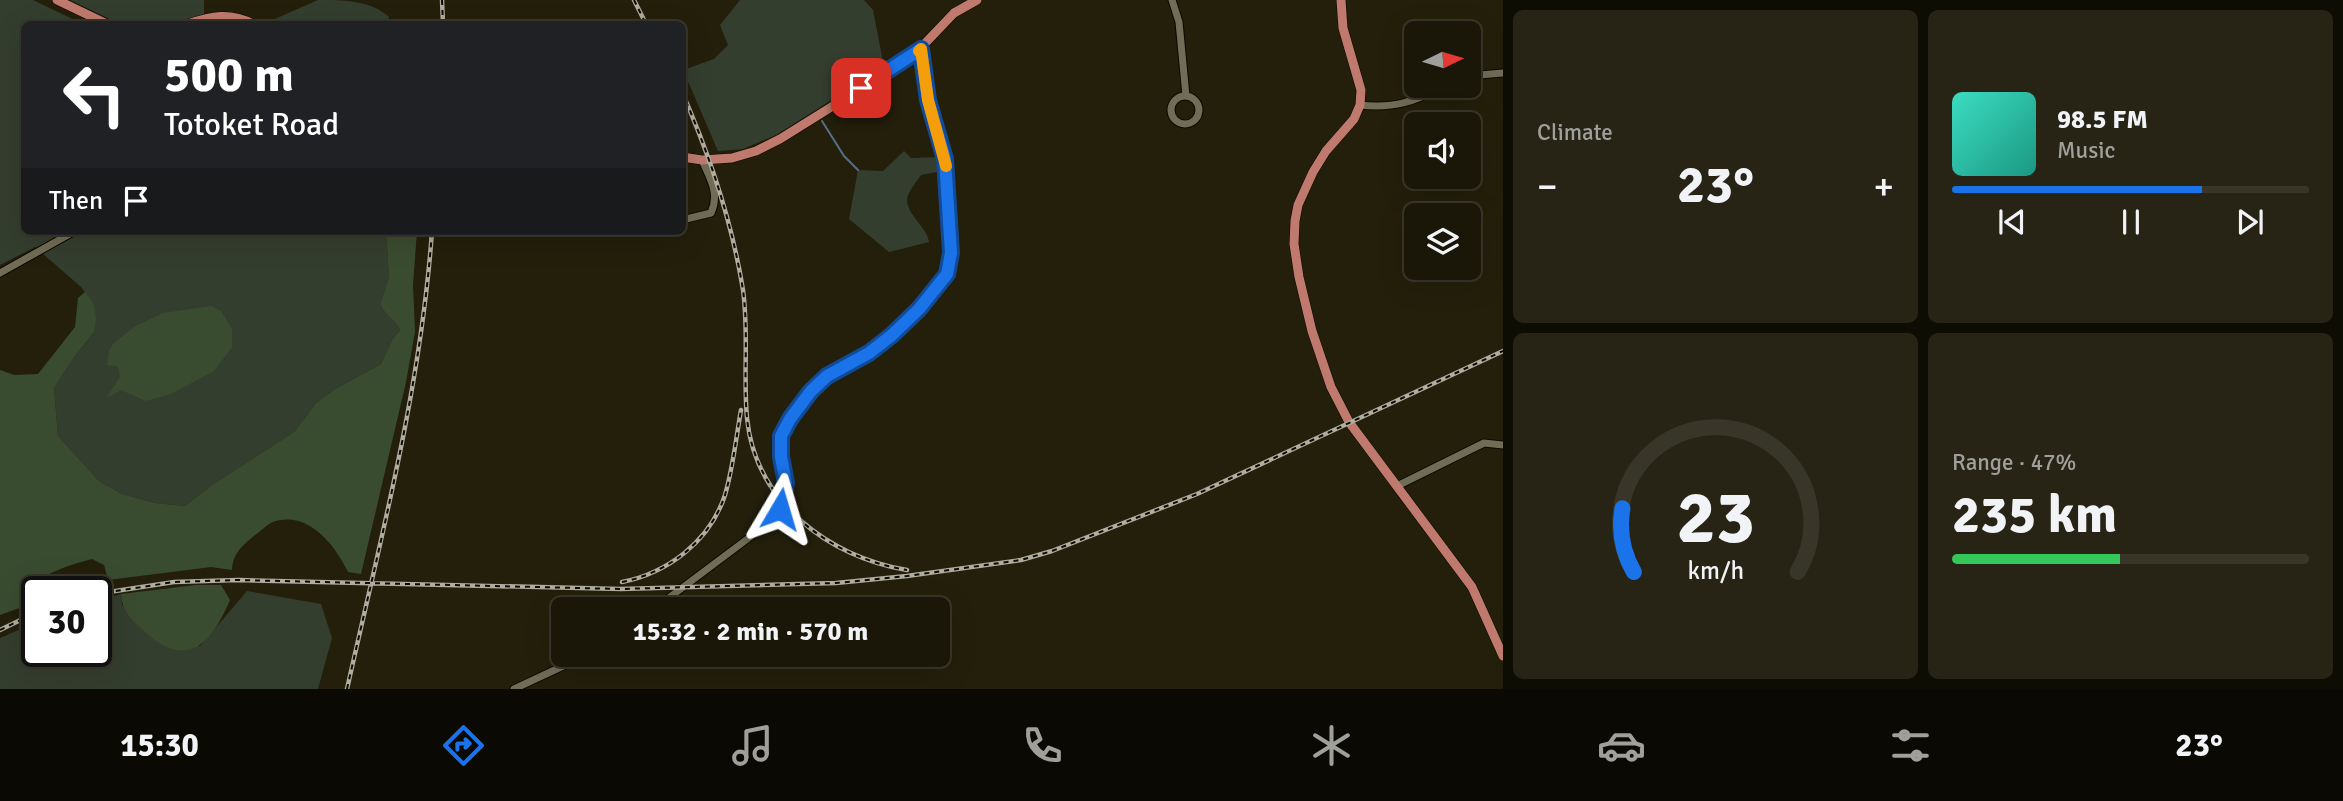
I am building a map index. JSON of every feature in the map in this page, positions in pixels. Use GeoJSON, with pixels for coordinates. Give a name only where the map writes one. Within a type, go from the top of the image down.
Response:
{"type":"FeatureCollection","features":[{"type":"Feature","properties":{"kind":"main road"},"geometry":{"type":"LineString","coordinates":[[57,0],[101,21]]}},
{"type":"Feature","properties":{"kind":"main road"},"geometry":{"type":"LineString","coordinates":[[686,158],[702,160],[732,158],[766,146],[921,49],[954,13],[977,0]]}},
{"type":"Feature","properties":{"kind":"main road"},"geometry":{"type":"LineString","coordinates":[[1341,0],[1343,27],[1359,77],[1360,105],[1354,119],[1326,151],[1298,205],[1294,244],[1312,331],[1331,387],[1349,422],[1472,587],[1503,656]]}},
{"type":"Feature","properties":{"kind":"main road"},"geometry":{"type":"LineString","coordinates":[[199,21],[221,15],[246,21]]}},
{"type":"Feature","properties":{"kind":"street"},"geometry":{"type":"LineString","coordinates":[[1171,0],[1179,22],[1186,96]]}},
{"type":"Feature","properties":{"kind":"street"},"geometry":{"type":"LineString","coordinates":[[670,597],[770,522],[782,503],[786,483],[781,457],[781,436],[790,419],[811,391],[827,376],[869,353],[892,335],[919,309],[947,274],[951,253],[945,159],[928,100],[921,49]]}},
{"type":"Feature","properties":{"kind":"street"},"geometry":{"type":"LineString","coordinates":[[1481,75],[1503,73]]}},
{"type":"Feature","properties":{"kind":"street"},"geometry":{"type":"LineString","coordinates":[[1360,105],[1377,107],[1406,104],[1419,98]]}},
{"type":"Feature","properties":{"kind":"street"},"geometry":{"type":"LineString","coordinates":[[686,219],[711,213],[714,206],[714,187],[702,160]]}},
{"type":"Feature","properties":{"kind":"street"},"geometry":{"type":"LineString","coordinates":[[0,273],[68,235]]}},
{"type":"Feature","properties":{"kind":"street"},"geometry":{"type":"LineString","coordinates":[[1397,486],[1484,443],[1503,445]]}},
{"type":"Feature","properties":{"kind":"street"},"geometry":{"type":"LineString","coordinates":[[514,689],[561,667]]}},
{"type":"Feature","properties":{"kind":"green space"},"geometry":{"type":"Polygon","coordinates":[[[0,0],[33,0],[77,21],[21,21],[21,235],[386,235],[389,277],[380,304],[400,330],[392,340],[381,364],[335,389],[316,403],[294,432],[212,485],[185,506],[155,503],[122,494],[99,481],[58,436],[54,388],[94,332],[93,304],[81,287],[35,247],[0,265],[0,0]]]}},
{"type":"Feature","properties":{"kind":"green space"},"geometry":{"type":"Polygon","coordinates":[[[70,0],[204,0],[204,16],[183,21],[114,21],[70,0]]]}},
{"type":"Feature","properties":{"kind":"green space"},"geometry":{"type":"Polygon","coordinates":[[[318,0],[365,4],[389,17],[388,21],[270,21],[318,0]]]}},
{"type":"Feature","properties":{"kind":"green space"},"geometry":{"type":"Polygon","coordinates":[[[740,0],[864,0],[873,10],[884,67],[776,135],[743,149],[718,151],[686,77],[686,69],[714,59],[728,45],[720,25],[740,0]]]}},
{"type":"Feature","properties":{"kind":"green space"},"geometry":{"type":"Polygon","coordinates":[[[904,151],[911,158],[940,157],[942,171],[921,175],[908,195],[908,207],[929,242],[889,252],[849,219],[858,170],[883,171],[904,151]]]}},
{"type":"Feature","properties":{"kind":"green space"},"geometry":{"type":"Polygon","coordinates":[[[386,235],[417,235],[413,285],[415,332],[406,382],[361,574],[348,572],[336,551],[319,532],[298,521],[286,520],[271,523],[246,543],[236,554],[232,570],[211,567],[112,579],[112,576],[107,576],[104,565],[92,559],[45,576],[21,576],[21,607],[0,615],[0,370],[14,375],[38,374],[75,327],[78,298],[85,292],[94,304],[94,332],[54,388],[58,436],[99,481],[122,494],[155,503],[185,506],[212,485],[294,432],[316,403],[335,389],[381,364],[392,340],[400,330],[380,304],[389,277],[386,235]]]}},
{"type":"Feature","properties":{"kind":"green space"},"geometry":{"type":"Polygon","coordinates":[[[212,306],[221,311],[232,329],[232,347],[214,371],[171,394],[146,401],[121,390],[106,398],[120,377],[118,366],[107,365],[113,344],[134,327],[163,313],[212,306]]]}},
{"type":"Feature","properties":{"kind":"green space"},"geometry":{"type":"Polygon","coordinates":[[[196,585],[221,585],[230,600],[223,616],[205,640],[196,647],[184,650],[172,649],[143,630],[125,610],[121,594],[196,585]]]}},
{"type":"Feature","properties":{"kind":"green space"},"geometry":{"type":"Polygon","coordinates":[[[247,591],[321,604],[332,638],[318,689],[0,689],[0,638],[21,629],[21,667],[112,667],[112,597],[121,594],[122,605],[200,646],[247,591]]]}},
{"type":"Feature","properties":{"kind":"waterway"},"geometry":{"type":"LineString","coordinates":[[822,121],[844,156],[858,170]]}},
{"type":"Feature","properties":{"kind":"railway"},"geometry":{"type":"LineString","coordinates":[[442,0],[443,21]]}},
{"type":"Feature","properties":{"kind":"railway"},"geometry":{"type":"LineString","coordinates":[[634,0],[644,21]]}},
{"type":"Feature","properties":{"kind":"railway"},"geometry":{"type":"LineString","coordinates":[[686,102],[702,140],[733,239],[745,306],[747,418],[753,448],[764,475],[780,499],[800,520],[824,538],[878,563],[907,570]]}},
{"type":"Feature","properties":{"kind":"railway"},"geometry":{"type":"LineString","coordinates":[[347,689],[409,404],[427,289],[432,235]]}},
{"type":"Feature","properties":{"kind":"railway"},"geometry":{"type":"LineString","coordinates":[[112,592],[174,582],[238,580],[621,589],[836,583],[1021,560],[1052,551],[1197,494],[1503,351]]}},
{"type":"Feature","properties":{"kind":"railway"},"geometry":{"type":"LineString","coordinates":[[622,582],[639,578],[671,563],[709,527],[725,495],[741,410]]}},
{"type":"Feature","properties":{"kind":"railway"},"geometry":{"type":"LineString","coordinates":[[0,630],[21,620]]}},
{"type":"Feature","properties":{"kind":"slow traffic"},"geometry":{"type":"LineString","coordinates":[[919,51],[921,49],[928,100],[946,166]]}},
{"type":"Feature","properties":{"kind":"route"},"geometry":{"type":"LineString","coordinates":[[780,509],[786,483],[781,457],[781,436],[790,419],[811,391],[827,376],[869,353],[892,335],[919,309],[947,274],[951,253],[945,159],[928,100],[921,49],[861,88]]}}]}
